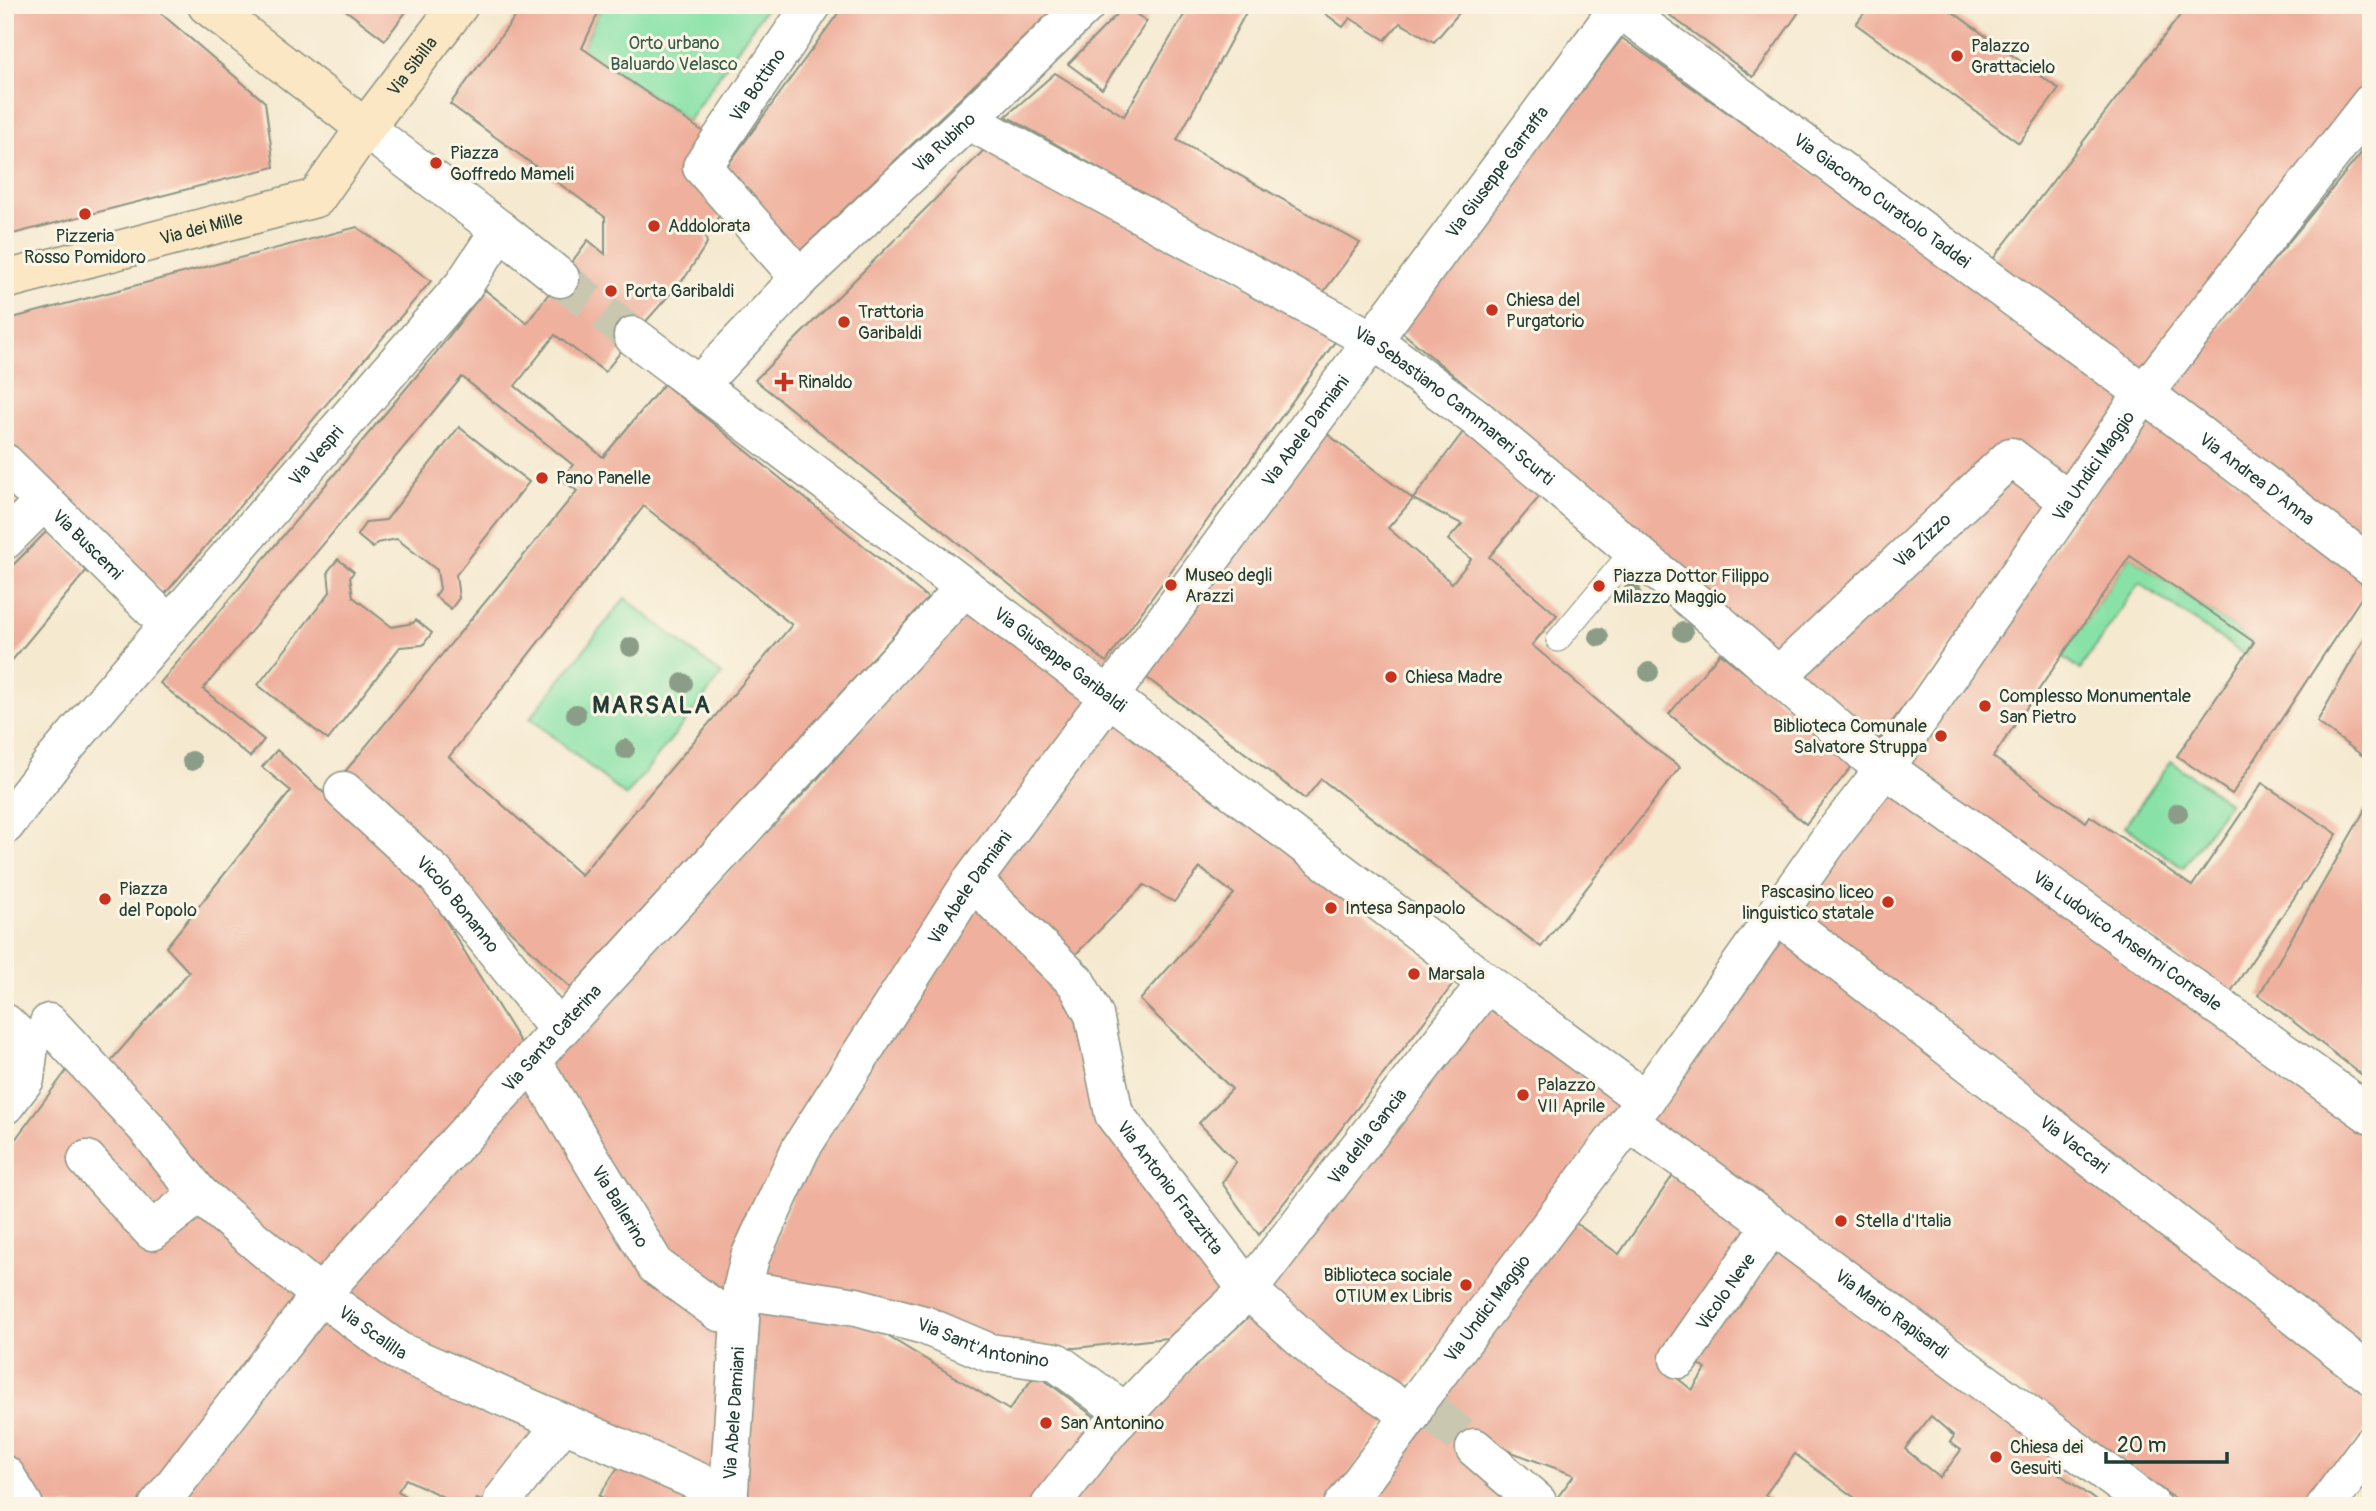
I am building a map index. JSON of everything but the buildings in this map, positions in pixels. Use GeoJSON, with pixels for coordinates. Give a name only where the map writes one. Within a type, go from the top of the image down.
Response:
{"type":"FeatureCollection","features":[{"type":"Feature","properties":{"kind":"street"},"geometry":{"type":"LineString","coordinates":[[207,5],[560,278]]}},
{"type":"Feature","properties":{"kind":"street","name":"Via Sibilla"},"geometry":{"type":"LineString","coordinates":[[365,128],[459,5]]}},
{"type":"Feature","properties":{"kind":"street","name":"Via Bottino"},"geometry":{"type":"LineString","coordinates":[[800,278],[702,167],[812,5]]}},
{"type":"Feature","properties":{"kind":"street","name":"Via Rubino"},"geometry":{"type":"LineString","coordinates":[[699,385],[800,278],[1086,5]]}},
{"type":"Feature","properties":{"kind":"street","name":"Via Giuseppe Garraffa"},"geometry":{"type":"LineString","coordinates":[[1372,340],[1610,10]]}},
{"type":"Feature","properties":{"kind":"street","name":"Via Giacomo Curatolo Taddei"},"geometry":{"type":"LineString","coordinates":[[1610,10],[2144,393]]}},
{"type":"Feature","properties":{"kind":"street","name":"Via Undici Maggio"},"geometry":{"type":"LineString","coordinates":[[1343,1506],[1420,1409],[1637,1111],[1829,840],[1885,768],[2144,393],[2371,103]]}},
{"type":"Feature","properties":{"kind":"street","name":"Via Sebastiano Cammareri Scurti"},"geometry":{"type":"LineString","coordinates":[[968,120],[1372,340],[1475,417],[1885,768]]}},
{"type":"Feature","properties":{"kind":"street","name":"Via dei Mille"},"geometry":{"type":"LineString","coordinates":[[5,280],[316,198],[365,128]]}},
{"type":"Feature","properties":{"kind":"street","name":"Via Vespri"},"geometry":{"type":"LineString","coordinates":[[5,825],[53,762],[169,625],[463,286],[500,230]]}},
{"type":"Feature","properties":{"kind":"street","name":"Via Giuseppe Garibaldi"},"geometry":{"type":"LineString","coordinates":[[633,335],[1487,983],[1637,1111]]}},
{"type":"Feature","properties":{"kind":"street","name":"Via Abele Damiani"},"geometry":{"type":"LineString","coordinates":[[728,1500],[741,1302],[750,1257],[801,1148],[970,884],[1372,340]]}},
{"type":"Feature","properties":{"kind":"street","name":"Via Andrea D'Anna"},"geometry":{"type":"LineString","coordinates":[[2144,393],[2371,566]]}},
{"type":"Feature","properties":{"kind":"street","name":"Via Zizzo"},"geometry":{"type":"LineString","coordinates":[[1778,676],[2011,457],[2070,502]]}},
{"type":"Feature","properties":{"kind":"street","name":"Via Buscemi"},"geometry":{"type":"LineString","coordinates":[[5,463],[169,625]]}},
{"type":"Feature","properties":{"kind":"street"},"geometry":{"type":"LineString","coordinates":[[5,540],[43,502]]}},
{"type":"Feature","properties":{"kind":"street","name":"Via Santa Caterina"},"geometry":{"type":"LineString","coordinates":[[158,1506],[320,1295],[965,587]]}},
{"type":"Feature","properties":{"kind":"street","name":"Via Ludovico Anselmi Correale"},"geometry":{"type":"LineString","coordinates":[[1885,768],[2371,1115]]}},
{"type":"Feature","properties":{"kind":"street","name":"Vicolo Bonanno"},"geometry":{"type":"LineString","coordinates":[[344,792],[435,874],[559,1030]]}},
{"type":"Feature","properties":{"kind":"street","name":"Via Antonio Frazzitta"},"geometry":{"type":"LineString","coordinates":[[970,884],[984,892],[1076,982],[1094,1015],[1114,1114],[1248,1290],[1322,1356],[1420,1409]]}},
{"type":"Feature","properties":{"kind":"street","name":"Via Vaccari"},"geometry":{"type":"LineString","coordinates":[[1777,914],[2371,1375]]}},
{"type":"Feature","properties":{"kind":"street","name":"Via della Gancia"},"geometry":{"type":"LineString","coordinates":[[1248,1290],[1487,983]]}},
{"type":"Feature","properties":{"kind":"street"},"geometry":{"type":"LineString","coordinates":[[5,1023],[29,1046],[25,1079],[5,1105]]}},
{"type":"Feature","properties":{"kind":"street","name":"Via Scalilla"},"geometry":{"type":"LineString","coordinates":[[49,1023],[145,1126],[199,1194],[320,1295],[398,1351],[563,1423],[728,1500]]}},
{"type":"Feature","properties":{"kind":"street","name":"Via Ballerino"},"geometry":{"type":"LineString","coordinates":[[532,1061],[656,1266],[719,1312],[741,1302]]}},
{"type":"Feature","properties":{"kind":"street","name":"Via Mario Rapisardi"},"geometry":{"type":"LineString","coordinates":[[1637,1111],[1772,1225],[2151,1506]]}},
{"type":"Feature","properties":{"kind":"street"},"geometry":{"type":"LineString","coordinates":[[87,1160],[152,1231],[199,1194]]}},
{"type":"Feature","properties":{"kind":"street","name":"Vicolo Neve"},"geometry":{"type":"LineString","coordinates":[[1679,1359],[1772,1225]]}},
{"type":"Feature","properties":{"kind":"street"},"geometry":{"type":"LineString","coordinates":[[1050,1506],[1125,1412],[1184,1350],[1248,1290]]}},
{"type":"Feature","properties":{"kind":"street","name":"Via Sant'Antonino"},"geometry":{"type":"LineString","coordinates":[[741,1302],[856,1307],[924,1325],[990,1353],[1056,1362],[1125,1412]]}},
{"type":"Feature","properties":{"kind":"street"},"geometry":{"type":"LineString","coordinates":[[503,1500],[563,1423]]}},
{"type":"Feature","properties":{"kind":"street"},"geometry":{"type":"LineString","coordinates":[[2326,1506],[2371,1445]]}},
{"type":"Feature","properties":{"kind":"street"},"geometry":{"type":"LineString","coordinates":[[1475,1448],[1538,1506]]}},
{"type":"Feature","properties":{"kind":"street"},"geometry":{"type":"LineString","coordinates":[[5,1475],[24,1506]]}},
{"type":"Feature","properties":{"kind":"lane"},"geometry":{"type":"LineString","coordinates":[[1558,640],[1633,550]]}},
{"type":"Feature","properties":{"kind":"green space","name":"Orto urbano Baluardo Velasco"},"geometry":{"type":"Polygon","coordinates":[[[602,5],[768,5],[688,121],[582,48],[602,5]]]}},
{"type":"Feature","properties":{"kind":"green space"},"geometry":{"type":"Polygon","coordinates":[[[2130,556],[2254,642],[2245,655],[2139,583],[2080,669],[2062,656],[2130,556]]]}},
{"type":"Feature","properties":{"kind":"green space"},"geometry":{"type":"Polygon","coordinates":[[[625,598],[722,675],[626,796],[530,718],[625,598]]]}},
{"type":"Feature","properties":{"kind":"green space"},"geometry":{"type":"Polygon","coordinates":[[[2171,761],[2229,803],[2183,868],[2125,826],[2171,761]]]}},
{"type":"Feature","properties":{"kind":"tunnel"},"geometry":{"type":"LineString","coordinates":[[560,278],[633,336]]}},
{"type":"Feature","properties":{"kind":"tunnel"},"geometry":{"type":"LineString","coordinates":[[1431,1411],[1475,1448]]}},
{"type":"Feature","properties":{"kind":"place","name":"Palazzo Grattacielo"},"geometry":{"type":"Point","coordinates":[1957,56]}},
{"type":"Feature","properties":{"kind":"place","name":"Piazza Goffredo Mameli"},"geometry":{"type":"Point","coordinates":[436,163]}},
{"type":"Feature","properties":{"kind":"place","name":"Pizzeria Rosso Pomidoro"},"geometry":{"type":"Point","coordinates":[85,214]}},
{"type":"Feature","properties":{"kind":"place","name":"Addolorata"},"geometry":{"type":"Point","coordinates":[654,226]}},
{"type":"Feature","properties":{"kind":"place","name":"Porta Garibaldi"},"geometry":{"type":"Point","coordinates":[611,291]}},
{"type":"Feature","properties":{"kind":"place","name":"Chiesa del Purgatorio"},"geometry":{"type":"Point","coordinates":[1492,310]}},
{"type":"Feature","properties":{"kind":"place","name":"Trattoria Garibaldi"},"geometry":{"type":"Point","coordinates":[844,322]}},
{"type":"Feature","properties":{"kind":"place","name":"Rinaldo"},"geometry":{"type":"Point","coordinates":[784,382]}},
{"type":"Feature","properties":{"kind":"place","name":"Pano Panelle"},"geometry":{"type":"Point","coordinates":[542,478]}},
{"type":"Feature","properties":{"kind":"place","name":"Museo degli Arazzi"},"geometry":{"type":"Point","coordinates":[1171,585]}},
{"type":"Feature","properties":{"kind":"place","name":"Piazza Dottor Filippo Milazzo Maggio"},"geometry":{"type":"Point","coordinates":[1599,586]}},
{"type":"Feature","properties":{"kind":"place","name":"Chiesa Madre"},"geometry":{"type":"Point","coordinates":[1391,677]}},
{"type":"Feature","properties":{"kind":"place","name":"Complesso Monumentale San Pietro"},"geometry":{"type":"Point","coordinates":[1985,706]}},
{"type":"Feature","properties":{"kind":"place","name":"Biblioteca Comunale Salvatore Struppa"},"geometry":{"type":"Point","coordinates":[1941,736]}},
{"type":"Feature","properties":{"kind":"place","name":"Piazza del Popolo"},"geometry":{"type":"Point","coordinates":[105,899]}},
{"type":"Feature","properties":{"kind":"place","name":"Pascasino liceo linguistico statale"},"geometry":{"type":"Point","coordinates":[1888,902]}},
{"type":"Feature","properties":{"kind":"place","name":"Intesa Sanpaolo"},"geometry":{"type":"Point","coordinates":[1331,908]}},
{"type":"Feature","properties":{"kind":"place","name":"Marsala"},"geometry":{"type":"Point","coordinates":[1414,974]}},
{"type":"Feature","properties":{"kind":"place","name":"Palazzo VII Aprile"},"geometry":{"type":"Point","coordinates":[1523,1095]}},
{"type":"Feature","properties":{"kind":"place","name":"Stella d'Italia"},"geometry":{"type":"Point","coordinates":[1841,1221]}},
{"type":"Feature","properties":{"kind":"place","name":"Biblioteca sociale OTIUM ex Libris"},"geometry":{"type":"Point","coordinates":[1466,1285]}},
{"type":"Feature","properties":{"kind":"place","name":"San Antonino"},"geometry":{"type":"Point","coordinates":[1046,1423]}},
{"type":"Feature","properties":{"kind":"place","name":"Chiesa dei Gesuiti"},"geometry":{"type":"Point","coordinates":[1996,1457]}},
{"type":"Feature","properties":{"kind":"district","name":"MARSALA"},"geometry":{"type":"Point","coordinates":[652,705]}}]}
